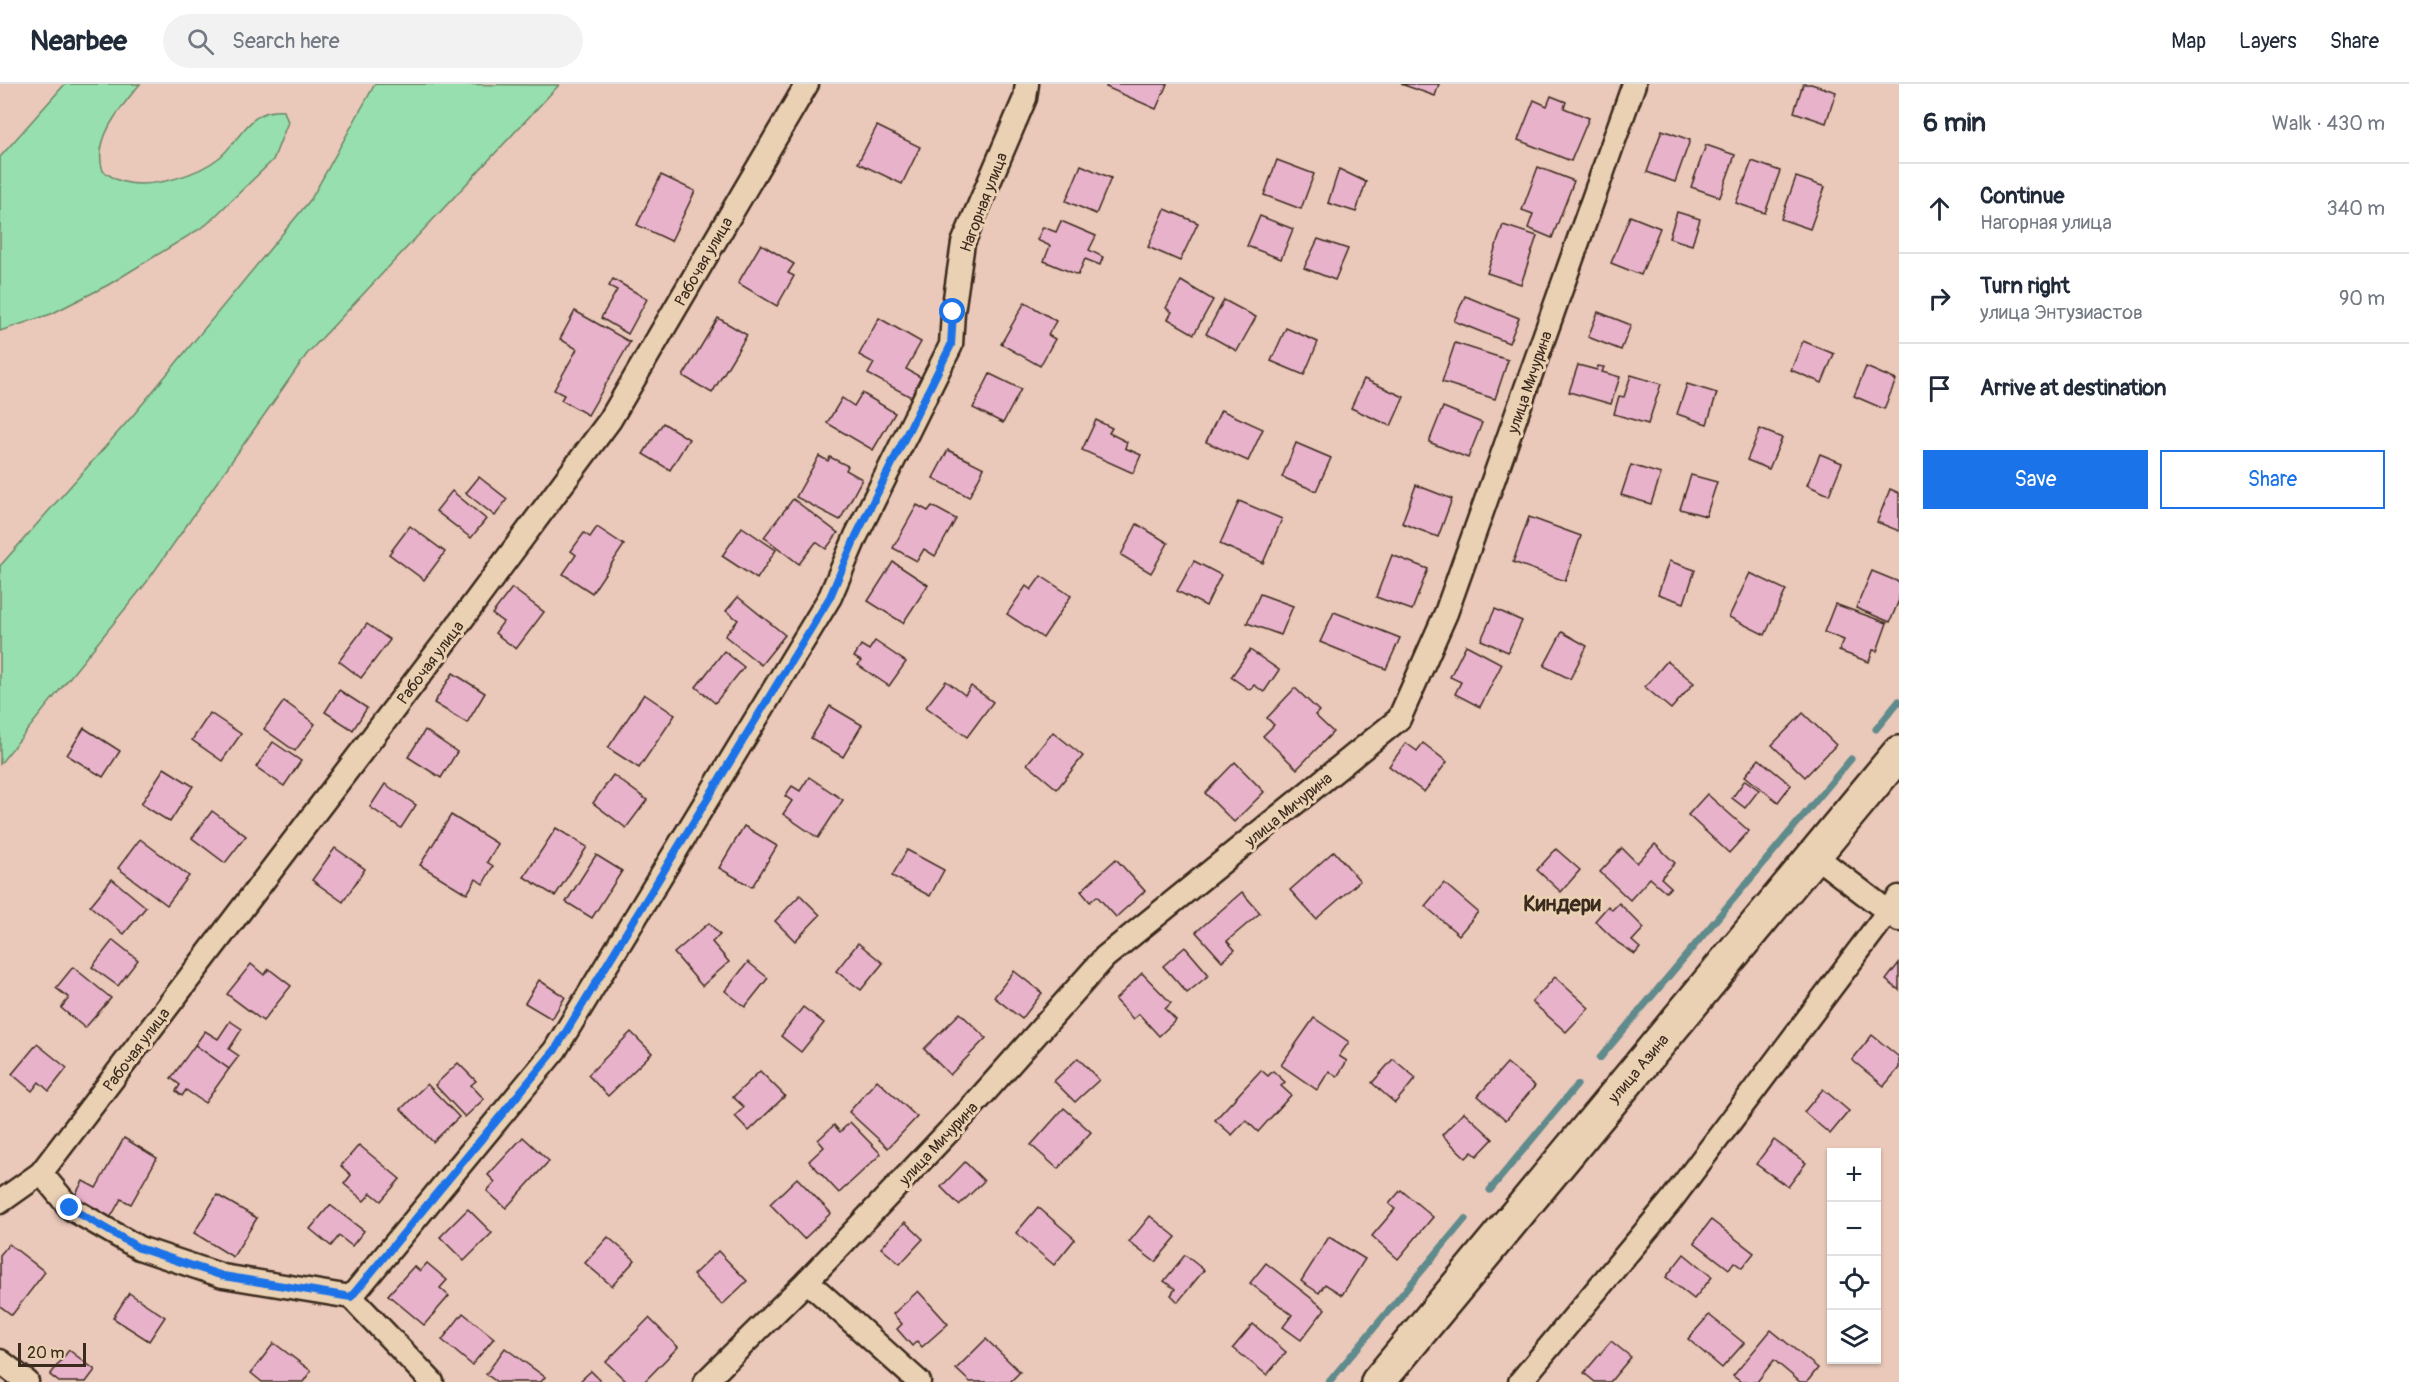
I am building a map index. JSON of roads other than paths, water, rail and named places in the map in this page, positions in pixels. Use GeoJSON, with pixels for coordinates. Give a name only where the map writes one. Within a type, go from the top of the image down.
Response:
{"type":"FeatureCollection","features":[{"type":"Feature","properties":{"kind":"main road","name":"улица Азина"},"geometry":{"type":"LineString","coordinates":[[1378,1382],[1899,753]]}},
{"type":"Feature","properties":{"kind":"street","name":"Рабочая улица"},"geometry":{"type":"LineString","coordinates":[[0,1202],[41,1173],[454,630],[610,420],[807,84]]}},
{"type":"Feature","properties":{"kind":"street","name":"Нагорная улица"},"geometry":{"type":"LineString","coordinates":[[351,1297],[555,1050],[830,597],[856,536],[951,345],[953,312],[963,243],[1025,98],[1027,84]]}},
{"type":"Feature","properties":{"kind":"street","name":"улица Мичурина"},"geometry":{"type":"LineString","coordinates":[[705,1382],[807,1281],[970,1109],[1105,957],[1399,719],[1446,613],[1634,84]]}},
{"type":"Feature","properties":{"kind":"street"},"geometry":{"type":"LineString","coordinates":[[1520,1382],[1670,1202],[1896,910],[1814,855]]}},
{"type":"Feature","properties":{"kind":"street"},"geometry":{"type":"LineString","coordinates":[[41,1173],[70,1208],[139,1248],[223,1276],[351,1297],[432,1382]]}},
{"type":"Feature","properties":{"kind":"street"},"geometry":{"type":"LineString","coordinates":[[807,1281],[919,1382]]}},
{"type":"Feature","properties":{"kind":"street"},"geometry":{"type":"LineString","coordinates":[[0,1361],[27,1382]]}},
{"type":"Feature","properties":{"kind":"waterway"},"geometry":{"type":"LineString","coordinates":[[1876,729],[1899,701]]}},
{"type":"Feature","properties":{"kind":"waterway"},"geometry":{"type":"LineString","coordinates":[[1600,1058],[1851,759]]}},
{"type":"Feature","properties":{"kind":"waterway"},"geometry":{"type":"LineString","coordinates":[[1490,1190],[1577,1085]]}},
{"type":"Feature","properties":{"kind":"waterway"},"geometry":{"type":"LineString","coordinates":[[1329,1382],[1465,1219]]}},
{"type":"Feature","properties":{"kind":"district","name":"Киндери"},"geometry":{"type":"Point","coordinates":[1562,903]}}]}
